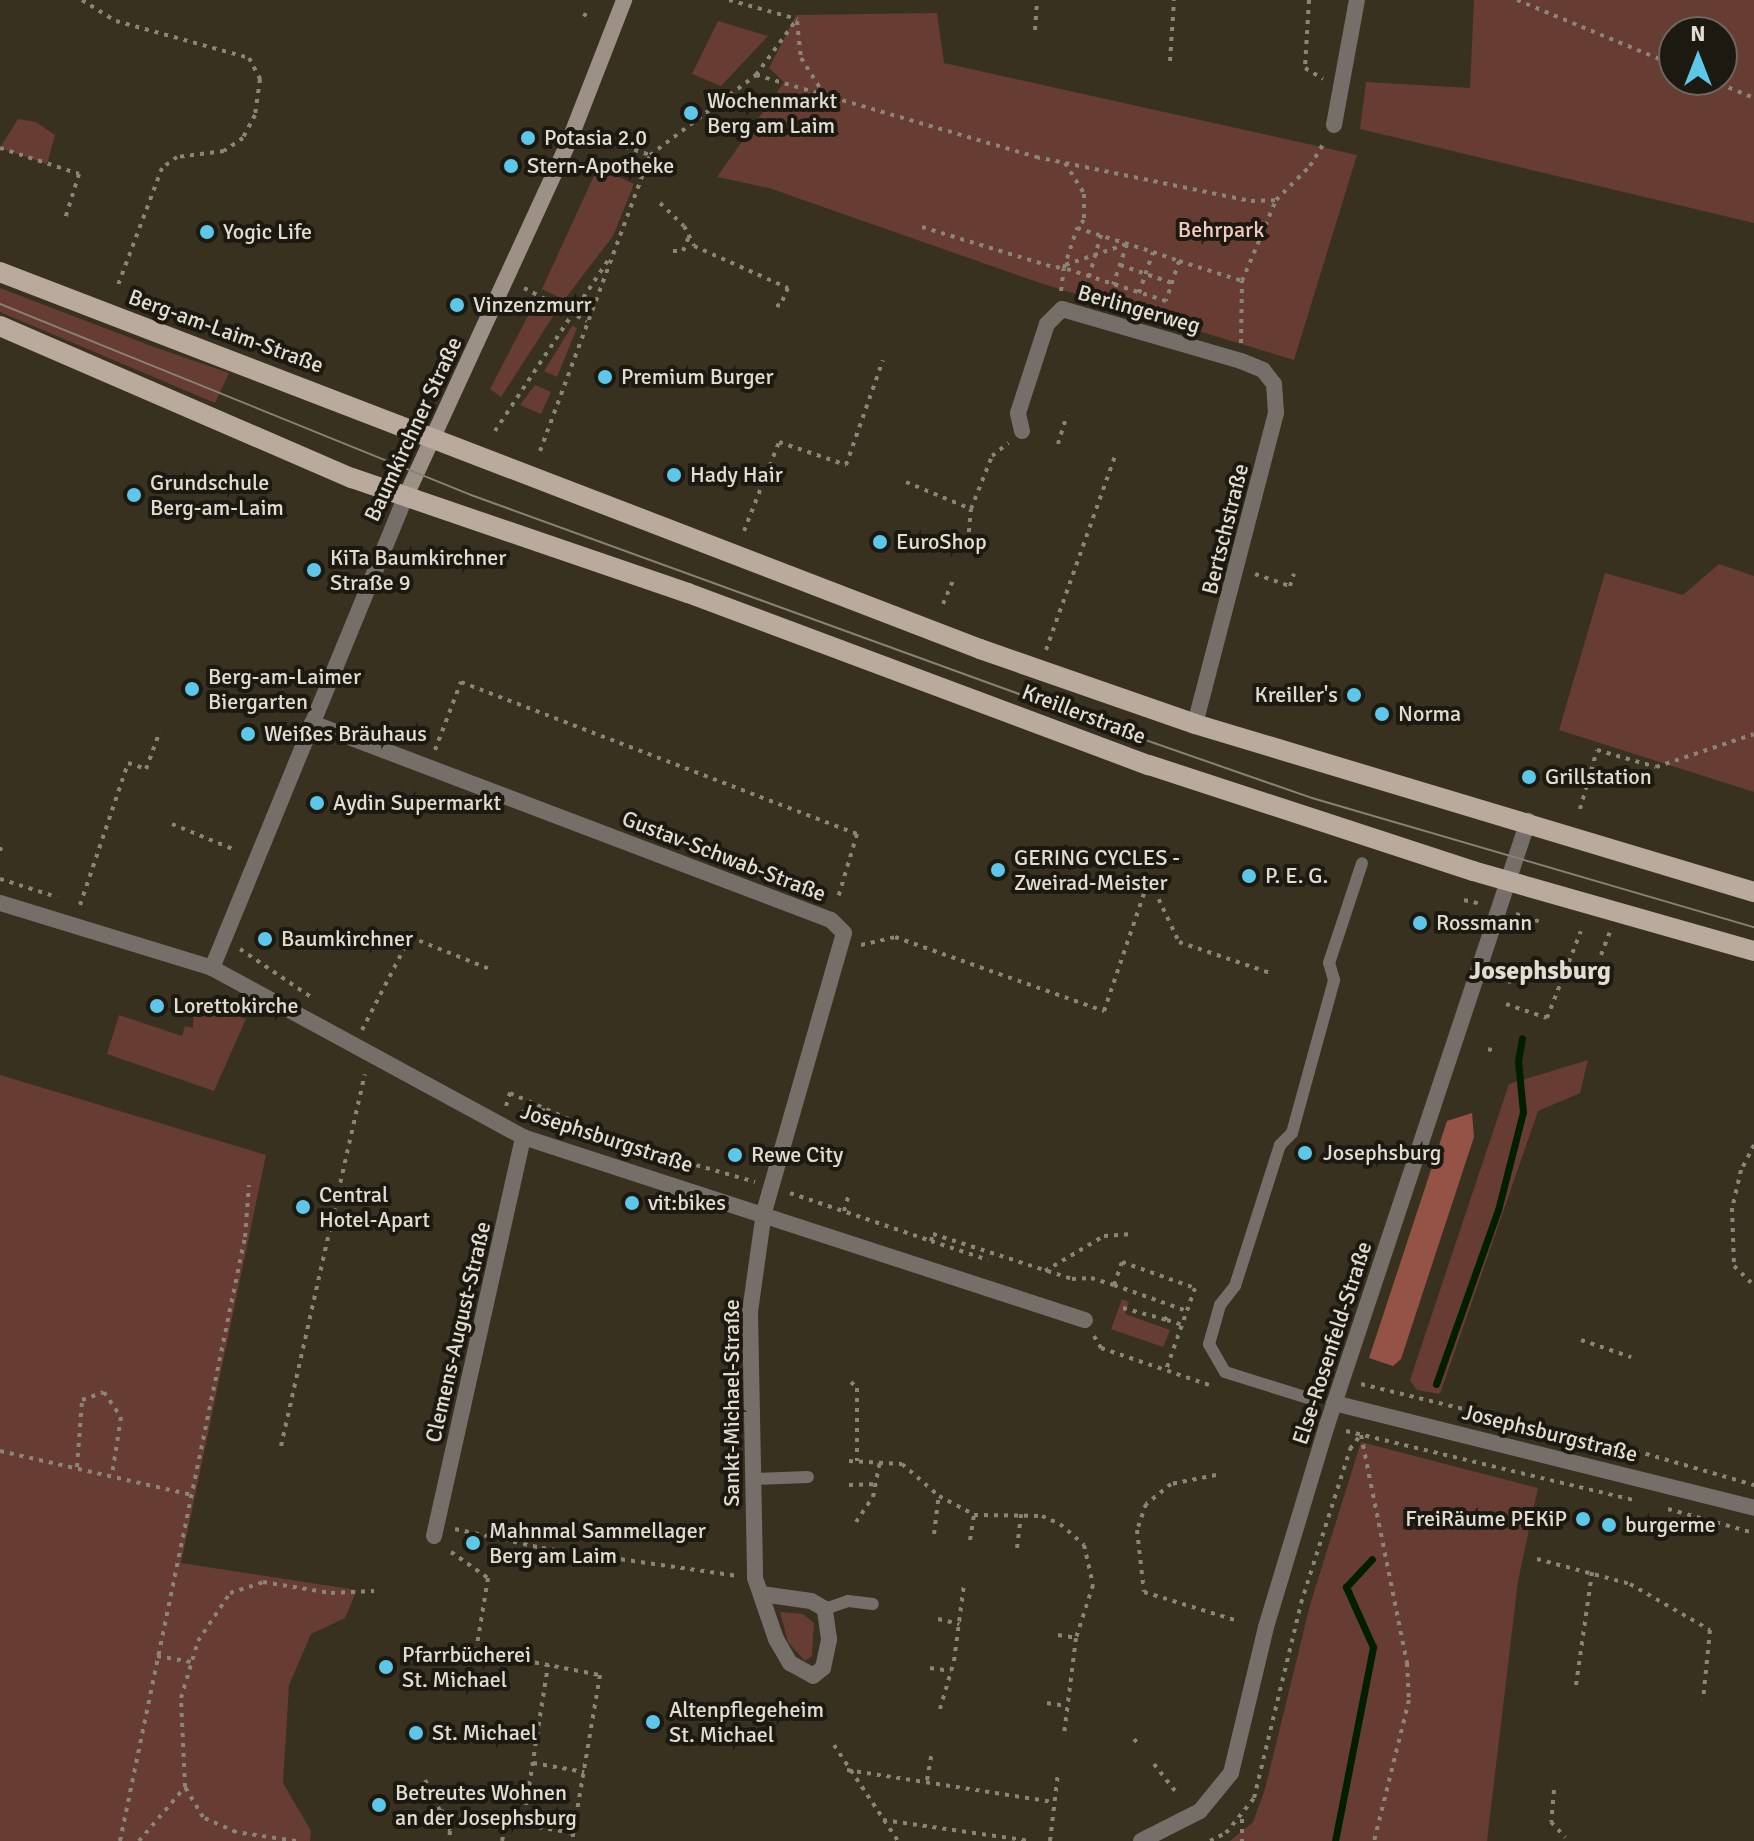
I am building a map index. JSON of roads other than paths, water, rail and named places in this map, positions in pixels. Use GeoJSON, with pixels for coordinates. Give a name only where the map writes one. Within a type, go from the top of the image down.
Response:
{"type":"FeatureCollection","features":[{"type":"Feature","properties":{"kind":"main road","name":"Baumkirchner Straße"},"geometry":{"type":"LineString","coordinates":[[405,498],[507,280],[624,0]]}},
{"type":"Feature","properties":{"kind":"main road","name":"Berg-am-Laim-Straße"},"geometry":{"type":"LineString","coordinates":[[0,272],[435,436]]}},
{"type":"Feature","properties":{"kind":"main road"},"geometry":{"type":"LineString","coordinates":[[0,326],[405,498]]}},
{"type":"Feature","properties":{"kind":"main road","name":"Kreillerstraße"},"geometry":{"type":"LineString","coordinates":[[435,436],[1039,670],[1195,724],[1528,821],[1754,892]]}},
{"type":"Feature","properties":{"kind":"main road","name":"Kreillerstraße"},"geometry":{"type":"LineString","coordinates":[[405,498],[688,593],[1149,765],[1509,882],[1754,951]]}},
{"type":"Feature","properties":{"kind":"street"},"geometry":{"type":"LineString","coordinates":[[1334,125],[1357,0]]}},
{"type":"Feature","properties":{"kind":"street","name":"Berlingerweg"},"geometry":{"type":"LineString","coordinates":[[1022,431],[1018,413],[1047,324],[1062,309],[1241,361]]}},
{"type":"Feature","properties":{"kind":"street","name":"Bertschstraße"},"geometry":{"type":"LineString","coordinates":[[1195,724],[1276,413],[1274,384],[1263,370],[1241,361]]}},
{"type":"Feature","properties":{"kind":"street","name":"Baumkirchner Straße"},"geometry":{"type":"LineString","coordinates":[[212,968],[405,498]]}},
{"type":"Feature","properties":{"kind":"street","name":"Gustav-Schwab-Straße"},"geometry":{"type":"LineString","coordinates":[[312,723],[831,920],[844,933],[844,949],[764,1212]]}},
{"type":"Feature","properties":{"kind":"street","name":"Else-Rosenfeld-Straße"},"geometry":{"type":"LineString","coordinates":[[1141,1841],[1200,1811],[1231,1773],[1266,1627],[1334,1403],[1528,821]]}},
{"type":"Feature","properties":{"kind":"street","name":"Josephsburgstraße"},"geometry":{"type":"LineString","coordinates":[[0,903],[212,968],[523,1137],[764,1212],[1085,1320]]}},
{"type":"Feature","properties":{"kind":"street","name":"Clemens-August-Straße"},"geometry":{"type":"LineString","coordinates":[[436,1530],[523,1137]]}},
{"type":"Feature","properties":{"kind":"street","name":"Sankt-Michael-Straße"},"geometry":{"type":"LineString","coordinates":[[764,1212],[750,1311],[758,1586],[776,1639],[802,1674],[813,1676],[823,1668],[830,1623],[825,1609]]}},
{"type":"Feature","properties":{"kind":"street","name":"Josephsburgstraße"},"geometry":{"type":"LineString","coordinates":[[1334,1403],[1754,1508]]}},
{"type":"Feature","properties":{"kind":"street"},"geometry":{"type":"LineString","coordinates":[[758,1586],[811,1601],[825,1609]]}},
{"type":"Feature","properties":{"kind":"lane"},"geometry":{"type":"LineString","coordinates":[[1308,1398],[1225,1372],[1209,1344],[1220,1305],[1235,1286],[1280,1145],[1292,1133],[1334,980],[1329,963],[1362,863]]}},
{"type":"Feature","properties":{"kind":"lane"},"geometry":{"type":"LineString","coordinates":[[753,1479],[808,1477]]}},
{"type":"Feature","properties":{"kind":"lane"},"geometry":{"type":"LineString","coordinates":[[825,1609],[848,1601],[873,1604]]}},
{"type":"Feature","properties":{"kind":"waterway"},"geometry":{"type":"LineString","coordinates":[[1436,1384],[1498,1210],[1523,1112],[1518,1061],[1522,1038]]}},
{"type":"Feature","properties":{"kind":"waterway"},"geometry":{"type":"LineString","coordinates":[[1335,1841],[1373,1647],[1346,1587],[1372,1559]]}},
{"type":"Feature","properties":{"kind":"tram line"},"geometry":{"type":"LineString","coordinates":[[0,304],[471,495],[1154,743],[1312,798],[1754,927]]}},
{"type":"Feature","properties":{"kind":"place","name":"Wochenmarkt Berg am Laim"},"geometry":{"type":"Point","coordinates":[691,113]}},
{"type":"Feature","properties":{"kind":"place","name":"Potasia 2.0"},"geometry":{"type":"Point","coordinates":[528,138]}},
{"type":"Feature","properties":{"kind":"place","name":"Stern-Apotheke"},"geometry":{"type":"Point","coordinates":[511,166]}},
{"type":"Feature","properties":{"kind":"place","name":"Yogic Life"},"geometry":{"type":"Point","coordinates":[207,232]}},
{"type":"Feature","properties":{"kind":"place","name":"Vinzenzmurr"},"geometry":{"type":"Point","coordinates":[457,305]}},
{"type":"Feature","properties":{"kind":"place","name":"Premium Burger"},"geometry":{"type":"Point","coordinates":[605,377]}},
{"type":"Feature","properties":{"kind":"place","name":"Hady Hair"},"geometry":{"type":"Point","coordinates":[674,475]}},
{"type":"Feature","properties":{"kind":"place","name":"Grundschule Berg-am-Laim"},"geometry":{"type":"Point","coordinates":[134,495]}},
{"type":"Feature","properties":{"kind":"place","name":"EuroShop"},"geometry":{"type":"Point","coordinates":[880,542]}},
{"type":"Feature","properties":{"kind":"place","name":"KiTa Baumkirchner Straße 9"},"geometry":{"type":"Point","coordinates":[314,570]}},
{"type":"Feature","properties":{"kind":"place","name":"Berg-am-Laimer Biergarten"},"geometry":{"type":"Point","coordinates":[192,689]}},
{"type":"Feature","properties":{"kind":"place","name":"Kreiller's"},"geometry":{"type":"Point","coordinates":[1354,695]}},
{"type":"Feature","properties":{"kind":"place","name":"Norma"},"geometry":{"type":"Point","coordinates":[1382,714]}},
{"type":"Feature","properties":{"kind":"place","name":"Weißes Bräuhaus"},"geometry":{"type":"Point","coordinates":[248,734]}},
{"type":"Feature","properties":{"kind":"place","name":"Grillstation"},"geometry":{"type":"Point","coordinates":[1529,777]}},
{"type":"Feature","properties":{"kind":"place","name":"Aydin Supermarkt"},"geometry":{"type":"Point","coordinates":[317,803]}},
{"type":"Feature","properties":{"kind":"place","name":"GERING CYCLES - Zweirad-Meister"},"geometry":{"type":"Point","coordinates":[998,870]}},
{"type":"Feature","properties":{"kind":"place","name":"P. E. G."},"geometry":{"type":"Point","coordinates":[1249,876]}},
{"type":"Feature","properties":{"kind":"place","name":"Rossmann"},"geometry":{"type":"Point","coordinates":[1420,923]}},
{"type":"Feature","properties":{"kind":"place","name":"Baumkirchner"},"geometry":{"type":"Point","coordinates":[265,939]}},
{"type":"Feature","properties":{"kind":"place","name":"Lorettokirche"},"geometry":{"type":"Point","coordinates":[157,1006]}},
{"type":"Feature","properties":{"kind":"place","name":"Josephsburg"},"geometry":{"type":"Point","coordinates":[1305,1153]}},
{"type":"Feature","properties":{"kind":"place","name":"Rewe City"},"geometry":{"type":"Point","coordinates":[735,1155]}},
{"type":"Feature","properties":{"kind":"place","name":"vit:bikes"},"geometry":{"type":"Point","coordinates":[632,1203]}},
{"type":"Feature","properties":{"kind":"place","name":"Central Hotel-Apart"},"geometry":{"type":"Point","coordinates":[303,1207]}},
{"type":"Feature","properties":{"kind":"place","name":"FreiRäume PEKiP"},"geometry":{"type":"Point","coordinates":[1583,1519]}},
{"type":"Feature","properties":{"kind":"place","name":"burgerme"},"geometry":{"type":"Point","coordinates":[1609,1525]}},
{"type":"Feature","properties":{"kind":"place","name":"Mahnmal Sammellager Berg am Laim"},"geometry":{"type":"Point","coordinates":[473,1543]}},
{"type":"Feature","properties":{"kind":"place","name":"Pfarrbücherei St. Michael"},"geometry":{"type":"Point","coordinates":[386,1667]}},
{"type":"Feature","properties":{"kind":"place","name":"Altenpflegeheim St. Michael"},"geometry":{"type":"Point","coordinates":[653,1722]}},
{"type":"Feature","properties":{"kind":"place","name":"St. Michael"},"geometry":{"type":"Point","coordinates":[416,1733]}},
{"type":"Feature","properties":{"kind":"place","name":"Betreutes Wohnen an der Josephsburg"},"geometry":{"type":"Point","coordinates":[379,1805]}},
{"type":"Feature","properties":{"kind":"district","name":"Josephsburg"},"geometry":{"type":"Point","coordinates":[1540,972]}},
{"type":"Feature","properties":{"kind":"park label","name":"Behrpark"},"geometry":{"type":"Point","coordinates":[1221,230]}}]}
